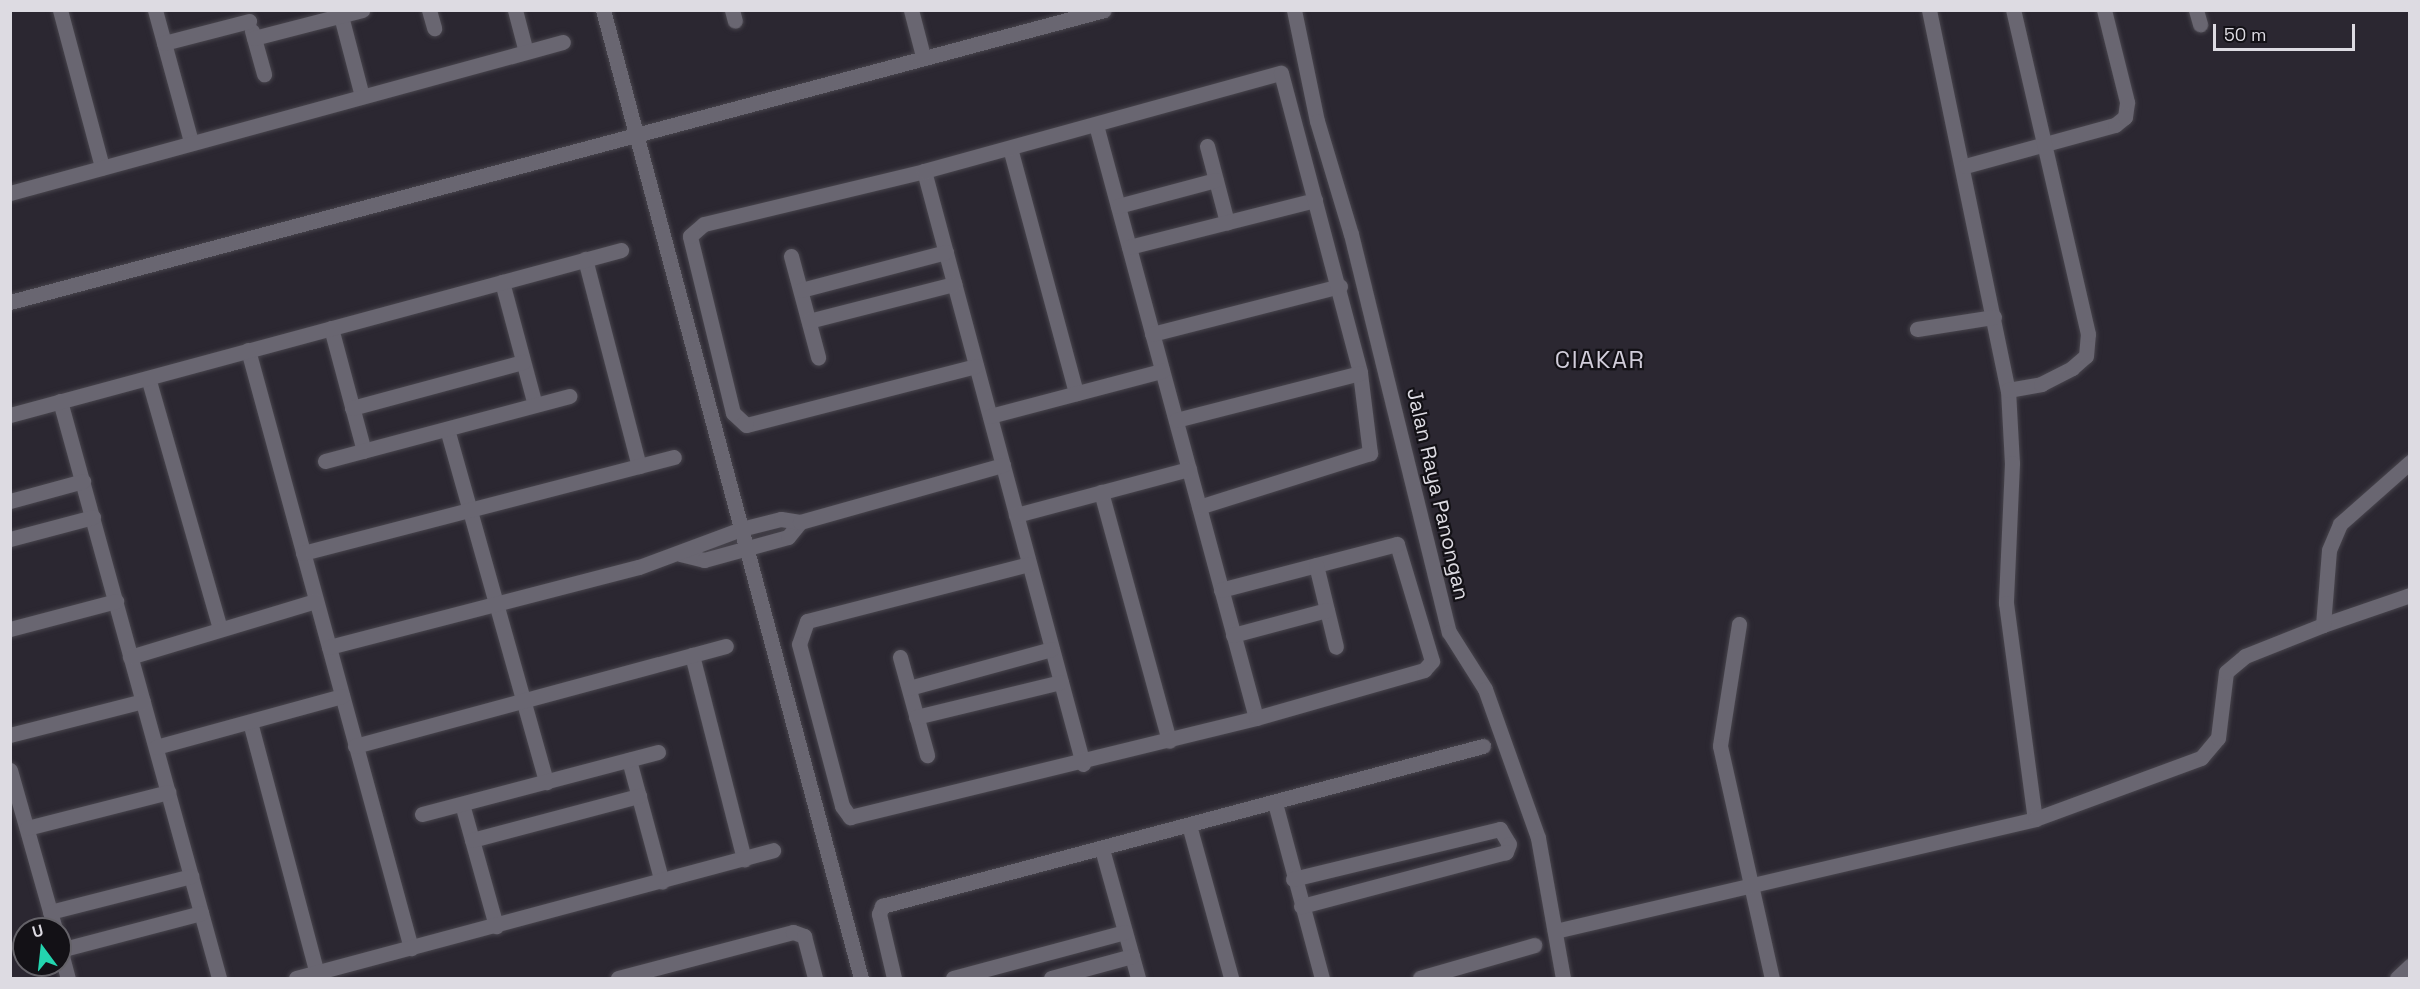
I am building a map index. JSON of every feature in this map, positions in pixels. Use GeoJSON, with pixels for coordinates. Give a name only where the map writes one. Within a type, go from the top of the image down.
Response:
{"type":"FeatureCollection","features":[{"type":"Feature","properties":{"kind":"street"},"geometry":{"type":"LineString","coordinates":[[60,10],[102,167]]}},
{"type":"Feature","properties":{"kind":"street"},"geometry":{"type":"LineString","coordinates":[[155,10],[191,142]]}},
{"type":"Feature","properties":{"kind":"street"},"geometry":{"type":"LineString","coordinates":[[254,38],[362,10]]}},
{"type":"Feature","properties":{"kind":"street"},"geometry":{"type":"LineString","coordinates":[[429,10],[434,28]]}},
{"type":"Feature","properties":{"kind":"street"},"geometry":{"type":"LineString","coordinates":[[515,10],[526,52]]}},
{"type":"Feature","properties":{"kind":"street"},"geometry":{"type":"LineString","coordinates":[[603,10],[861,978]]}},
{"type":"Feature","properties":{"kind":"street"},"geometry":{"type":"LineString","coordinates":[[911,10],[923,56]]}},
{"type":"Feature","properties":{"kind":"street"},"geometry":{"type":"LineString","coordinates":[[10,302],[637,136],[923,56],[1104,10]]}},
{"type":"Feature","properties":{"kind":"street","name":"Jalan Raya Panongan"},"geometry":{"type":"LineString","coordinates":[[1293,10],[1311,98],[1366,291],[1449,632],[1485,689],[1530,817],[1548,877],[1563,978]]}},
{"type":"Feature","properties":{"kind":"street"},"geometry":{"type":"LineString","coordinates":[[1929,10],[1965,166],[2008,390],[2012,463],[2006,603],[2035,819]]}},
{"type":"Feature","properties":{"kind":"street"},"geometry":{"type":"LineString","coordinates":[[2008,390],[2042,384],[2086,356],[2088,334],[2013,10]]}},
{"type":"Feature","properties":{"kind":"street"},"geometry":{"type":"LineString","coordinates":[[1965,166],[2044,144],[2125,117],[2127,102],[2104,10]]}},
{"type":"Feature","properties":{"kind":"street"},"geometry":{"type":"LineString","coordinates":[[164,43],[248,16],[264,75]]}},
{"type":"Feature","properties":{"kind":"street"},"geometry":{"type":"LineString","coordinates":[[341,16],[362,96]]}},
{"type":"Feature","properties":{"kind":"street"},"geometry":{"type":"LineString","coordinates":[[10,193],[563,42]]}},
{"type":"Feature","properties":{"kind":"street"},"geometry":{"type":"LineString","coordinates":[[976,366],[746,425],[733,413],[690,236],[704,224],[924,171],[1281,73],[1340,286],[1360,374],[1371,442],[1363,459],[1199,507]]}},
{"type":"Feature","properties":{"kind":"street"},"geometry":{"type":"LineString","coordinates":[[1096,125],[1256,718]]}},
{"type":"Feature","properties":{"kind":"street"},"geometry":{"type":"LineString","coordinates":[[1207,146],[1227,222]]}},
{"type":"Feature","properties":{"kind":"street"},"geometry":{"type":"LineString","coordinates":[[1010,148],[1076,393]]}},
{"type":"Feature","properties":{"kind":"street"},"geometry":{"type":"LineString","coordinates":[[924,171],[1083,764]]}},
{"type":"Feature","properties":{"kind":"street"},"geometry":{"type":"LineString","coordinates":[[1118,206],[1216,180]]}},
{"type":"Feature","properties":{"kind":"street"},"geometry":{"type":"LineString","coordinates":[[1129,247],[1315,200]]}},
{"type":"Feature","properties":{"kind":"street"},"geometry":{"type":"LineString","coordinates":[[10,415],[149,381],[248,350],[621,250]]}},
{"type":"Feature","properties":{"kind":"street"},"geometry":{"type":"LineString","coordinates":[[801,290],[946,252]]}},
{"type":"Feature","properties":{"kind":"street"},"geometry":{"type":"LineString","coordinates":[[791,256],[818,357]]}},
{"type":"Feature","properties":{"kind":"street"},"geometry":{"type":"LineString","coordinates":[[585,259],[639,466]]}},
{"type":"Feature","properties":{"kind":"street"},"geometry":{"type":"LineString","coordinates":[[502,282],[535,405]]}},
{"type":"Feature","properties":{"kind":"street"},"geometry":{"type":"LineString","coordinates":[[809,321],[954,284]]}},
{"type":"Feature","properties":{"kind":"street"},"geometry":{"type":"LineString","coordinates":[[1152,334],[1340,286]]}},
{"type":"Feature","properties":{"kind":"street"},"geometry":{"type":"LineString","coordinates":[[1917,329],[1994,317]]}},
{"type":"Feature","properties":{"kind":"street"},"geometry":{"type":"LineString","coordinates":[[331,328],[364,451]]}},
{"type":"Feature","properties":{"kind":"street"},"geometry":{"type":"LineString","coordinates":[[248,350],[411,948]]}},
{"type":"Feature","properties":{"kind":"street"},"geometry":{"type":"LineString","coordinates":[[352,408],[523,362]]}},
{"type":"Feature","properties":{"kind":"street"},"geometry":{"type":"LineString","coordinates":[[990,416],[1162,371]]}},
{"type":"Feature","properties":{"kind":"street"},"geometry":{"type":"LineString","coordinates":[[1176,420],[1360,374]]}},
{"type":"Feature","properties":{"kind":"street"},"geometry":{"type":"LineString","coordinates":[[149,381],[220,629]]}},
{"type":"Feature","properties":{"kind":"street"},"geometry":{"type":"LineString","coordinates":[[325,461],[570,396]]}},
{"type":"Feature","properties":{"kind":"street"},"geometry":{"type":"LineString","coordinates":[[60,401],[219,978]]}},
{"type":"Feature","properties":{"kind":"street"},"geometry":{"type":"LineString","coordinates":[[447,429],[500,604],[546,782]]}},
{"type":"Feature","properties":{"kind":"street"},"geometry":{"type":"LineString","coordinates":[[303,553],[674,457]]}},
{"type":"Feature","properties":{"kind":"street"},"geometry":{"type":"LineString","coordinates":[[2323,625],[2329,550],[2340,524],[2409,462]]}},
{"type":"Feature","properties":{"kind":"street"},"geometry":{"type":"LineString","coordinates":[[328,647],[500,604],[680,554],[701,542],[741,529],[781,519],[800,522],[1003,465]]}},
{"type":"Feature","properties":{"kind":"street"},"geometry":{"type":"LineString","coordinates":[[1016,515],[1189,469]]}},
{"type":"Feature","properties":{"kind":"street"},"geometry":{"type":"LineString","coordinates":[[10,501],[83,481]]}},
{"type":"Feature","properties":{"kind":"street"},"geometry":{"type":"LineString","coordinates":[[1101,492],[1169,741]]}},
{"type":"Feature","properties":{"kind":"street"},"geometry":{"type":"LineString","coordinates":[[10,539],[93,517]]}},
{"type":"Feature","properties":{"kind":"street"},"geometry":{"type":"LineString","coordinates":[[680,554],[704,560],[727,554],[788,537],[800,522]]}},
{"type":"Feature","properties":{"kind":"street"},"geometry":{"type":"LineString","coordinates":[[1029,564],[807,621],[799,644],[842,806],[850,818],[1083,764],[1256,718],[1424,670],[1432,661],[1399,545],[1221,590]]}},
{"type":"Feature","properties":{"kind":"street"},"geometry":{"type":"LineString","coordinates":[[1316,565],[1336,647]]}},
{"type":"Feature","properties":{"kind":"street"},"geometry":{"type":"LineString","coordinates":[[1556,931],[2035,819],[2201,758],[2218,738],[2226,672],[2245,656],[2323,625],[2409,595]]}},
{"type":"Feature","properties":{"kind":"street"},"geometry":{"type":"LineString","coordinates":[[10,629],[116,601]]}},
{"type":"Feature","properties":{"kind":"street"},"geometry":{"type":"LineString","coordinates":[[130,657],[316,601]]}},
{"type":"Feature","properties":{"kind":"street"},"geometry":{"type":"LineString","coordinates":[[1233,635],[1327,610]]}},
{"type":"Feature","properties":{"kind":"street"},"geometry":{"type":"LineString","coordinates":[[1739,624],[1720,746],[1755,886],[1772,978]]}},
{"type":"Feature","properties":{"kind":"street"},"geometry":{"type":"LineString","coordinates":[[356,746],[726,646]]}},
{"type":"Feature","properties":{"kind":"street"},"geometry":{"type":"LineString","coordinates":[[909,688],[1052,649]]}},
{"type":"Feature","properties":{"kind":"street"},"geometry":{"type":"LineString","coordinates":[[692,655],[744,859]]}},
{"type":"Feature","properties":{"kind":"street"},"geometry":{"type":"LineString","coordinates":[[900,657],[927,755]]}},
{"type":"Feature","properties":{"kind":"street"},"geometry":{"type":"LineString","coordinates":[[916,717],[1061,682]]}},
{"type":"Feature","properties":{"kind":"street"},"geometry":{"type":"LineString","coordinates":[[156,747],[342,696]]}},
{"type":"Feature","properties":{"kind":"street"},"geometry":{"type":"LineString","coordinates":[[10,735],[143,700]]}},
{"type":"Feature","properties":{"kind":"street"},"geometry":{"type":"LineString","coordinates":[[250,722],[317,973]]}},
{"type":"Feature","properties":{"kind":"street"},"geometry":{"type":"LineString","coordinates":[[894,978],[879,914],[882,906],[1483,746]]}},
{"type":"Feature","properties":{"kind":"street"},"geometry":{"type":"LineString","coordinates":[[422,814],[658,752]]}},
{"type":"Feature","properties":{"kind":"street"},"geometry":{"type":"LineString","coordinates":[[630,760],[662,882]]}},
{"type":"Feature","properties":{"kind":"street"},"geometry":{"type":"LineString","coordinates":[[10,770],[51,917]]}},
{"type":"Feature","properties":{"kind":"street"},"geometry":{"type":"LineString","coordinates":[[27,828],[168,792]]}},
{"type":"Feature","properties":{"kind":"street"},"geometry":{"type":"LineString","coordinates":[[472,840],[639,796]]}},
{"type":"Feature","properties":{"kind":"street"},"geometry":{"type":"LineString","coordinates":[[1275,803],[1293,879],[1322,978]]}},
{"type":"Feature","properties":{"kind":"street"},"geometry":{"type":"LineString","coordinates":[[462,804],[496,926]]}},
{"type":"Feature","properties":{"kind":"street"},"geometry":{"type":"LineString","coordinates":[[1189,825],[1231,978]]}},
{"type":"Feature","properties":{"kind":"street"},"geometry":{"type":"LineString","coordinates":[[1293,879],[1500,830],[1509,844],[1506,852],[1301,906]]}},
{"type":"Feature","properties":{"kind":"street"},"geometry":{"type":"LineString","coordinates":[[1102,849],[1138,978]]}},
{"type":"Feature","properties":{"kind":"street"},"geometry":{"type":"LineString","coordinates":[[296,978],[662,882],[773,850]]}},
{"type":"Feature","properties":{"kind":"street"},"geometry":{"type":"LineString","coordinates":[[50,912],[191,876]]}},
{"type":"Feature","properties":{"kind":"street"},"geometry":{"type":"LineString","coordinates":[[72,946],[201,914]]}},
{"type":"Feature","properties":{"kind":"street"},"geometry":{"type":"LineString","coordinates":[[618,978],[793,932],[804,936],[815,978]]}},
{"type":"Feature","properties":{"kind":"street"},"geometry":{"type":"LineString","coordinates":[[953,978],[1125,932]]}},
{"type":"Feature","properties":{"kind":"street"},"geometry":{"type":"LineString","coordinates":[[1420,978],[1534,945]]}},
{"type":"Feature","properties":{"kind":"street"},"geometry":{"type":"LineString","coordinates":[[1051,978],[1132,956]]}},
{"type":"Feature","properties":{"kind":"street"},"geometry":{"type":"LineString","coordinates":[[2397,978],[2409,966]]}},
{"type":"Feature","properties":{"kind":"district","name":"CIAKAR"},"geometry":{"type":"Point","coordinates":[1600,360]}}]}
